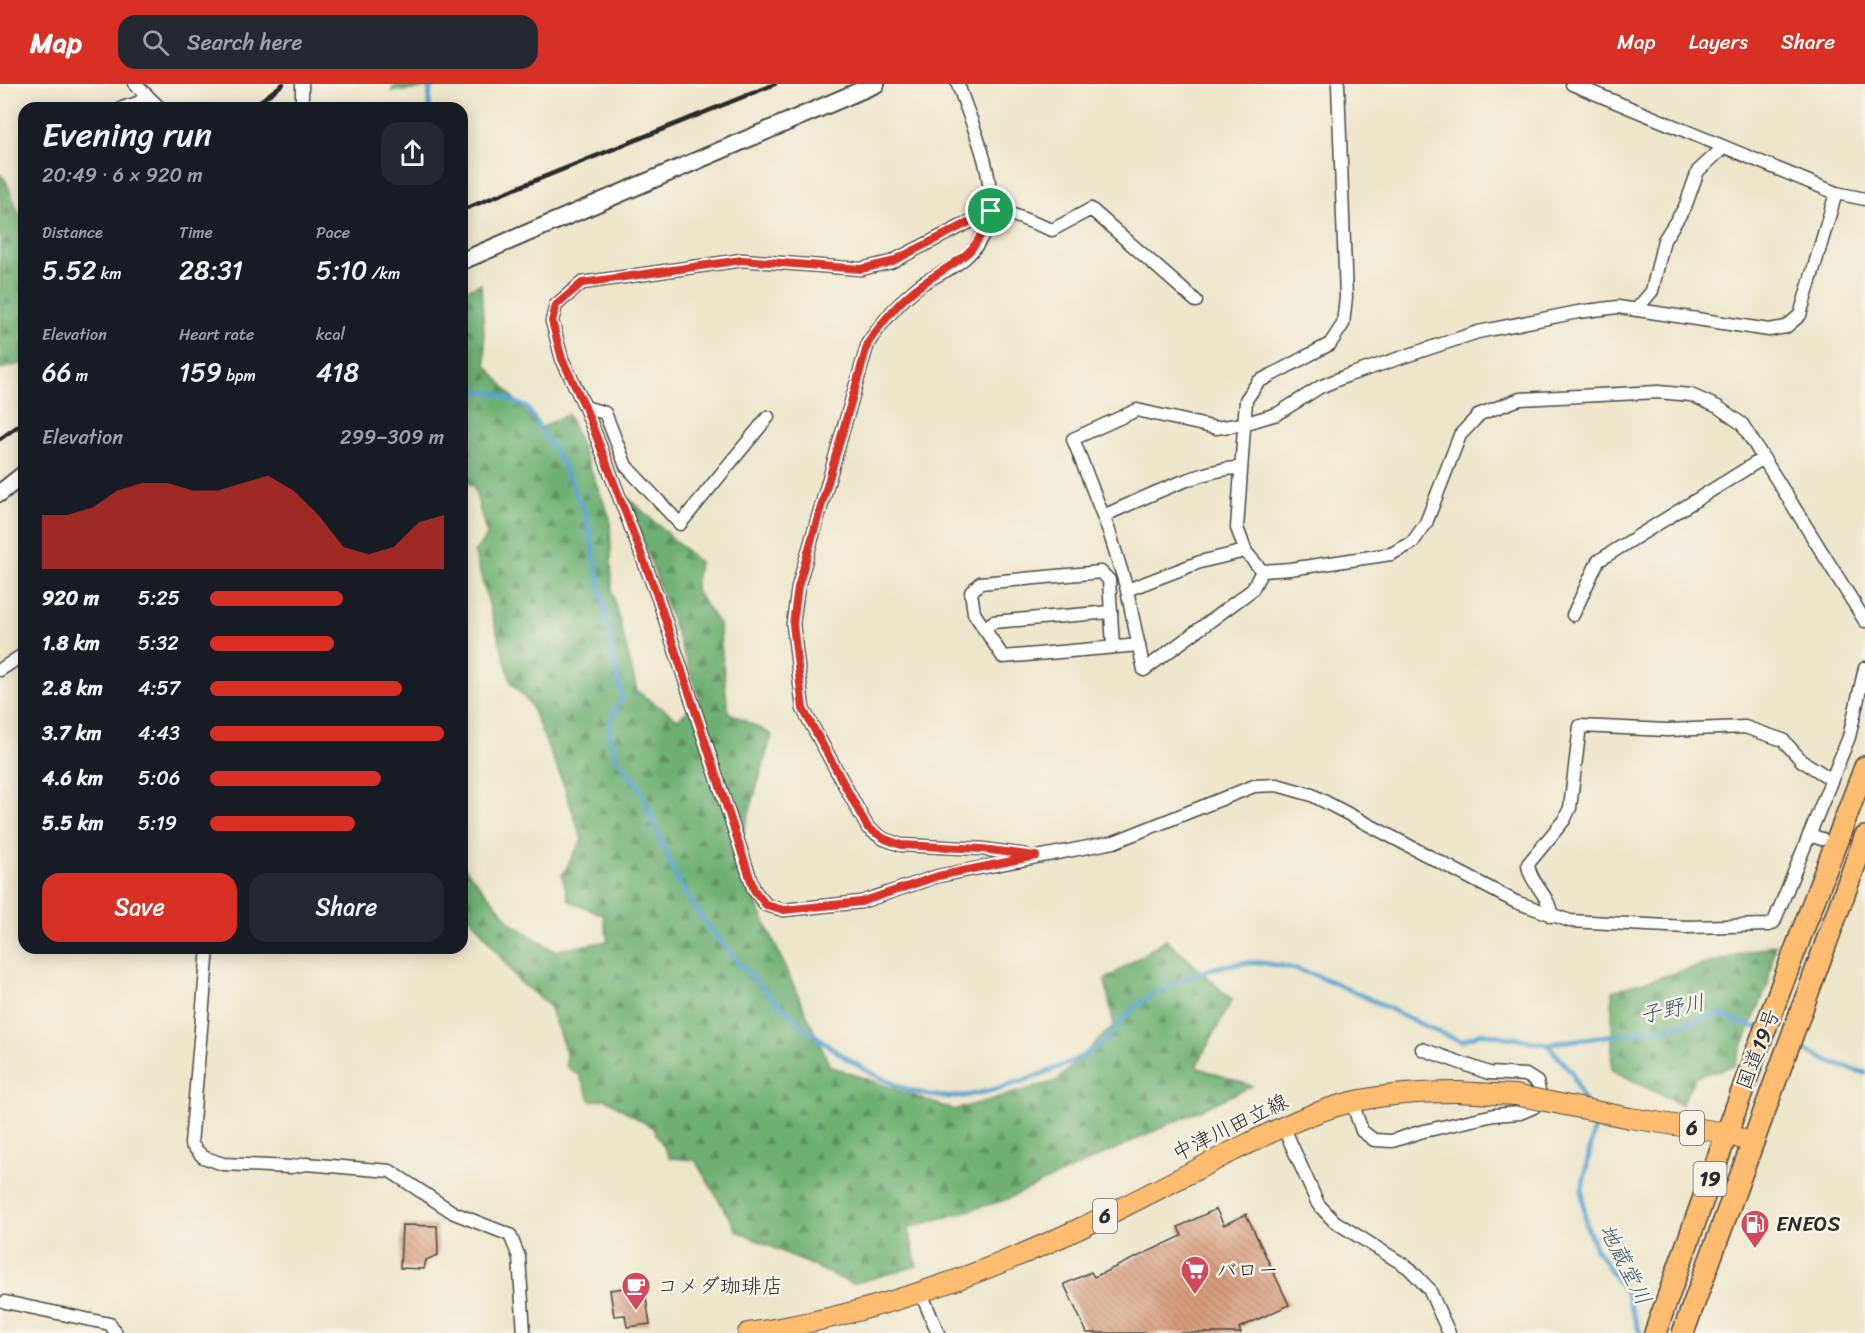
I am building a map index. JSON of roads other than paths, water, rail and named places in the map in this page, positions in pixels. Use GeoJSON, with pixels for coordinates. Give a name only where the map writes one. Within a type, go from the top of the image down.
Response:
{"type":"FeatureCollection","features":[{"type":"Feature","properties":{"kind":"highway","name":"国道19号"},"geometry":{"type":"LineString","coordinates":[[1655,1333],[1726,1133],[1865,767]]}},
{"type":"Feature","properties":{"kind":"highway","name":"国道19号"},"geometry":{"type":"LineString","coordinates":[[1683,1333],[1827,947],[1865,837]]}},
{"type":"Feature","properties":{"kind":"main road","name":"中津川田立線"},"geometry":{"type":"LineString","coordinates":[[748,1333],[779,1331],[921,1293],[1083,1227],[1283,1126],[1352,1102],[1411,1092],[1515,1095],[1630,1118],[1726,1133],[1752,1143]]}},
{"type":"Feature","properties":{"kind":"street"},"geometry":{"type":"LineString","coordinates":[[135,84],[154,102]]}},
{"type":"Feature","properties":{"kind":"street"},"geometry":{"type":"LineString","coordinates":[[468,259],[876,84]]}},
{"type":"Feature","properties":{"kind":"street"},"geometry":{"type":"LineString","coordinates":[[958,84],[990,181],[991,211],[984,234],[967,257],[920,286],[883,321],[868,343],[798,587],[793,624],[803,709],[868,828],[885,839],[901,845],[982,849],[1036,856]]}},
{"type":"Feature","properties":{"kind":"street"},"geometry":{"type":"LineString","coordinates":[[1262,571],[1245,551],[1237,528],[1246,400],[1258,382],[1330,344],[1343,324],[1346,297],[1338,84]]}},
{"type":"Feature","properties":{"kind":"street"},"geometry":{"type":"LineString","coordinates":[[1572,84],[1836,193],[1865,199]]}},
{"type":"Feature","properties":{"kind":"street"},"geometry":{"type":"LineString","coordinates":[[302,85],[302,102]]}},
{"type":"Feature","properties":{"kind":"street"},"geometry":{"type":"LineString","coordinates":[[139,102],[147,95]]}},
{"type":"Feature","properties":{"kind":"street"},"geometry":{"type":"LineString","coordinates":[[1636,310],[1653,291],[1664,240],[1685,207],[1698,171],[1724,147]]}},
{"type":"Feature","properties":{"kind":"street"},"geometry":{"type":"LineString","coordinates":[[1262,571],[1252,590],[1144,670],[1127,590],[1073,439],[1137,410],[1216,428],[1244,424],[1277,414],[1320,387],[1346,376],[1478,332],[1578,312],[1618,308],[1769,330],[1786,327],[1800,315],[1836,193]]}},
{"type":"Feature","properties":{"kind":"street"},"geometry":{"type":"LineString","coordinates":[[1196,301],[1091,209],[1052,230],[1011,214],[991,211],[891,262],[861,269],[742,260],[582,283],[556,305],[552,321],[562,359],[585,407],[658,598],[754,890],[766,905],[784,910],[861,902],[938,876],[1114,842],[1240,790],[1277,785],[1312,795],[1516,903],[1551,916],[1570,921],[1609,924],[1687,927],[1769,925],[1774,922],[1849,737],[1865,669]]}},
{"type":"Feature","properties":{"kind":"street"},"geometry":{"type":"LineString","coordinates":[[1262,571],[1290,570],[1391,554],[1412,543],[1426,523],[1460,435],[1480,414],[1520,399],[1658,392],[1691,395],[1718,407],[1742,423],[1762,459],[1865,621]]}},
{"type":"Feature","properties":{"kind":"street"},"geometry":{"type":"LineString","coordinates":[[585,407],[605,413],[626,466],[680,524],[768,417]]}},
{"type":"Feature","properties":{"kind":"street"},"geometry":{"type":"LineString","coordinates":[[1573,615],[1598,561],[1762,459]]}},
{"type":"Feature","properties":{"kind":"street"},"geometry":{"type":"LineString","coordinates":[[1102,516],[1178,484],[1231,467],[1241,468]]}},
{"type":"Feature","properties":{"kind":"street"},"geometry":{"type":"LineString","coordinates":[[0,493],[18,479]]}},
{"type":"Feature","properties":{"kind":"street"},"geometry":{"type":"LineString","coordinates":[[1127,590],[1200,562],[1245,551]]}},
{"type":"Feature","properties":{"kind":"street"},"geometry":{"type":"LineString","coordinates":[[1113,647],[1108,580],[1101,572],[980,583],[971,592],[974,613],[1003,657],[1138,645]]}},
{"type":"Feature","properties":{"kind":"street"},"geometry":{"type":"LineString","coordinates":[[984,629],[993,622],[1111,612]]}},
{"type":"Feature","properties":{"kind":"street"},"geometry":{"type":"LineString","coordinates":[[0,670],[18,658]]}},
{"type":"Feature","properties":{"kind":"street"},"geometry":{"type":"LineString","coordinates":[[1551,916],[1551,907],[1528,872],[1528,864],[1564,820],[1570,808],[1580,726],[1667,730],[1715,726],[1744,727],[1783,740],[1802,761],[1831,779]]}},
{"type":"Feature","properties":{"kind":"street"},"geometry":{"type":"LineString","coordinates":[[1809,835],[1822,839]]}},
{"type":"Feature","properties":{"kind":"street"},"geometry":{"type":"LineString","coordinates":[[207,954],[191,1144],[203,1157],[223,1164],[291,1167],[306,1164],[390,1171],[454,1214],[510,1235],[519,1257],[524,1333]]}},
{"type":"Feature","properties":{"kind":"street"},"geometry":{"type":"LineString","coordinates":[[1352,1102],[1362,1131],[1374,1140],[1392,1141],[1420,1132],[1494,1115],[1520,1113],[1534,1107],[1540,1095],[1537,1082],[1526,1075],[1489,1074],[1422,1049]]}},
{"type":"Feature","properties":{"kind":"street"},"geometry":{"type":"LineString","coordinates":[[1283,1126],[1318,1204],[1334,1221],[1409,1268],[1429,1289],[1449,1333]]}},
{"type":"Feature","properties":{"kind":"street"},"geometry":{"type":"LineString","coordinates":[[921,1293],[938,1333]]}},
{"type":"Feature","properties":{"kind":"street"},"geometry":{"type":"LineString","coordinates":[[5,1302],[110,1324],[117,1333]]}},
{"type":"Feature","properties":{"kind":"waterway"},"geometry":{"type":"LineString","coordinates":[[429,102],[430,84]]}},
{"type":"Feature","properties":{"kind":"waterway"},"geometry":{"type":"LineString","coordinates":[[468,391],[497,393],[527,408],[561,461],[587,518],[622,699],[610,721],[611,743],[619,761],[639,788],[681,886],[701,917],[760,986],[796,1020],[835,1050],[874,1075],[913,1091],[949,1097],[964,1096],[1023,1081],[1093,1050],[1132,1010],[1152,995],[1195,975],[1234,964],[1263,963],[1292,968],[1321,977],[1461,1041],[1482,1033],[1547,1044],[1673,1027],[1717,1014],[1762,1029]]}},
{"type":"Feature","properties":{"kind":"waterway","name":"地蔵堂川"},"geometry":{"type":"LineString","coordinates":[[1547,1044],[1572,1072],[1585,1105]]}},
{"type":"Feature","properties":{"kind":"waterway","name":"子野川"},"geometry":{"type":"LineString","coordinates":[[1794,1045],[1833,1063],[1865,1073]]}},
{"type":"Feature","properties":{"kind":"waterway","name":"地蔵堂川"},"geometry":{"type":"LineString","coordinates":[[1588,1114],[1594,1129],[1582,1190],[1586,1224],[1595,1247],[1626,1293],[1640,1333]]}},
{"type":"Feature","properties":{"kind":"railway"},"geometry":{"type":"LineString","coordinates":[[259,102],[283,84]]}},
{"type":"Feature","properties":{"kind":"railway"},"geometry":{"type":"LineString","coordinates":[[468,208],[775,84]]}},
{"type":"Feature","properties":{"kind":"railway"},"geometry":{"type":"LineString","coordinates":[[0,439],[18,426]]}},
{"type":"Feature","properties":{"kind":"place","name":"ENEOS"},"geometry":{"type":"Point","coordinates":[1755,1250]}},
{"type":"Feature","properties":{"kind":"place","name":"バロー"},"geometry":{"type":"Point","coordinates":[1195,1296]}},
{"type":"Feature","properties":{"kind":"place","name":"コメダ珈琲店"},"geometry":{"type":"Point","coordinates":[636,1312]}}]}
